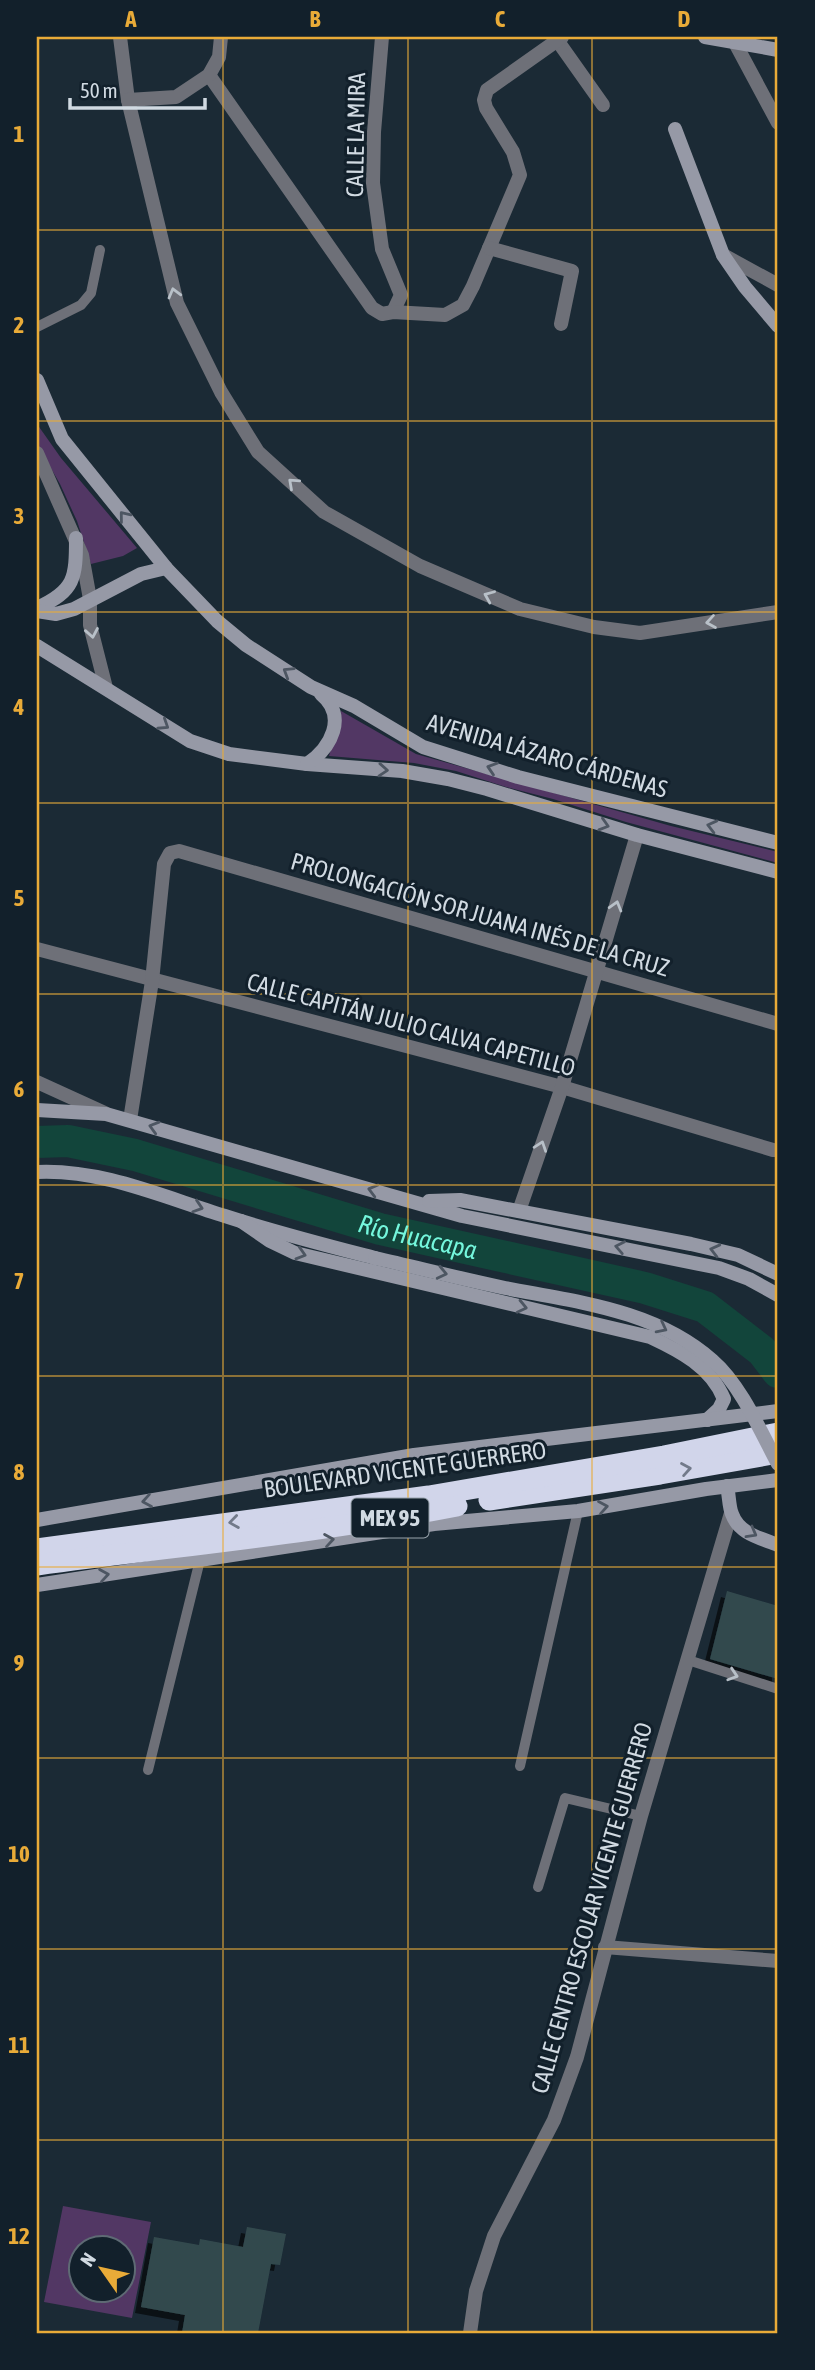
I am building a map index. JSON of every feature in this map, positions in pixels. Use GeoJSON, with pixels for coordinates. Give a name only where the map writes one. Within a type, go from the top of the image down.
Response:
{"type":"FeatureCollection","features":[{"type":"Feature","properties":{"kind":"highway","name":"BOULEVARD VICENTE GUERRERO"},"geometry":{"type":"LineString","coordinates":[[37,1565],[406,1516],[739,1450],[778,1433]]}},
{"type":"Feature","properties":{"kind":"highway","name":"BOULEVARD VICENTE GUERRERO"},"geometry":{"type":"LineString","coordinates":[[37,1549],[429,1496],[664,1457],[739,1450],[778,1453]]}},
{"type":"Feature","properties":{"kind":"highway"},"geometry":{"type":"LineString","coordinates":[[360,1535],[406,1516]]}},
{"type":"Feature","properties":{"kind":"main road"},"geometry":{"type":"LineString","coordinates":[[705,37],[778,50]]}},
{"type":"Feature","properties":{"kind":"main road"},"geometry":{"type":"LineString","coordinates":[[675,129],[723,255],[778,327]]}},
{"type":"Feature","properties":{"kind":"main road","name":"AVENIDA LÁZARO CÁRDENAS"},"geometry":{"type":"LineString","coordinates":[[37,380],[62,439],[166,568],[217,621],[246,645],[311,687],[354,706],[424,747],[519,777],[778,844]]}},
{"type":"Feature","properties":{"kind":"main road"},"geometry":{"type":"LineString","coordinates":[[37,609],[57,599],[69,585],[76,569],[76,538]]}},
{"type":"Feature","properties":{"kind":"main road"},"geometry":{"type":"LineString","coordinates":[[37,609],[56,614],[74,609],[141,574],[166,568]]}},
{"type":"Feature","properties":{"kind":"main road","name":"AVENIDA LÁZARO CÁRDENAS"},"geometry":{"type":"LineString","coordinates":[[37,646],[190,741],[229,754],[307,764],[402,771],[448,779],[637,835],[778,872]]}},
{"type":"Feature","properties":{"kind":"main road"},"geometry":{"type":"LineString","coordinates":[[307,764],[321,755],[330,742],[334,726],[334,712],[329,701],[311,687]]}},
{"type":"Feature","properties":{"kind":"main road"},"geometry":{"type":"LineString","coordinates":[[37,1110],[106,1114],[462,1216],[719,1268],[750,1279],[778,1294]]}},
{"type":"Feature","properties":{"kind":"main road"},"geometry":{"type":"LineString","coordinates":[[37,1172],[60,1171],[95,1176],[241,1221],[375,1258],[603,1307],[648,1321],[682,1338],[715,1362],[743,1400],[778,1464]]}},
{"type":"Feature","properties":{"kind":"main road"},"geometry":{"type":"LineString","coordinates":[[417,1202],[460,1200],[702,1247],[738,1255],[778,1274]]}},
{"type":"Feature","properties":{"kind":"main road"},"geometry":{"type":"LineString","coordinates":[[241,1221],[270,1241],[295,1253],[560,1315],[661,1342],[701,1366],[718,1385],[724,1399],[719,1409],[707,1420]]}},
{"type":"Feature","properties":{"kind":"main road","name":"BOULEVARD VICENTE GUERRERO"},"geometry":{"type":"LineString","coordinates":[[37,1520],[414,1455],[778,1411]]}},
{"type":"Feature","properties":{"kind":"main road"},"geometry":{"type":"LineString","coordinates":[[37,1585],[434,1524],[578,1511],[778,1480]]}},
{"type":"Feature","properties":{"kind":"main road","name":"CALLE CENTRO ESCOLAR VICENTE GUERRERO"},"geometry":{"type":"LineString","coordinates":[[727,1486],[731,1513]]}},
{"type":"Feature","properties":{"kind":"main road"},"geometry":{"type":"LineString","coordinates":[[731,1513],[745,1532],[778,1545]]}},
{"type":"Feature","properties":{"kind":"street"},"geometry":{"type":"LineString","coordinates":[[120,37],[128,100],[177,303],[221,392],[258,452],[324,512],[432,572],[520,608],[594,627],[640,633],[778,612]]}},
{"type":"Feature","properties":{"kind":"street"},"geometry":{"type":"LineString","coordinates":[[128,100],[176,97],[209,75],[219,57],[220,37]]}},
{"type":"Feature","properties":{"kind":"street","name":"CALLE LA MIRA"},"geometry":{"type":"LineString","coordinates":[[382,37],[374,132],[373,183],[382,249],[401,295],[393,313]]}},
{"type":"Feature","properties":{"kind":"street"},"geometry":{"type":"LineString","coordinates":[[209,75],[372,308],[382,314],[445,315],[463,305],[520,175],[513,152],[486,107],[484,100],[487,90],[560,39],[603,105]]}},
{"type":"Feature","properties":{"kind":"street"},"geometry":{"type":"LineString","coordinates":[[734,41],[778,123]]}},
{"type":"Feature","properties":{"kind":"street"},"geometry":{"type":"LineString","coordinates":[[489,248],[572,271],[561,324]]}},
{"type":"Feature","properties":{"kind":"street"},"geometry":{"type":"LineString","coordinates":[[723,255],[778,285]]}},
{"type":"Feature","properties":{"kind":"street"},"geometry":{"type":"LineString","coordinates":[[37,453],[82,555],[90,599],[90,625],[106,688]]}},
{"type":"Feature","properties":{"kind":"street"},"geometry":{"type":"LineString","coordinates":[[519,1211],[562,1087],[637,835]]}},
{"type":"Feature","properties":{"kind":"street","name":"PROLONGACIÓN SOR JUANA INÉS DE LA CRUZ"},"geometry":{"type":"LineString","coordinates":[[152,981],[164,864],[170,853],[179,851],[778,1024]]}},
{"type":"Feature","properties":{"kind":"street","name":"CALLE CAPITÁN JULIO CALVA CAPETILLO"},"geometry":{"type":"LineString","coordinates":[[37,949],[562,1087],[773,1150]]}},
{"type":"Feature","properties":{"kind":"street"},"geometry":{"type":"LineString","coordinates":[[130,1120],[152,981]]}},
{"type":"Feature","properties":{"kind":"street"},"geometry":{"type":"LineString","coordinates":[[37,1082],[106,1114]]}},
{"type":"Feature","properties":{"kind":"street","name":"CALLE CENTRO ESCOLAR VICENTE GUERRERO"},"geometry":{"type":"LineString","coordinates":[[470,2333],[476,2291],[494,2236],[554,2120],[577,2057],[641,1816],[731,1513]]}},
{"type":"Feature","properties":{"kind":"street"},"geometry":{"type":"LineString","coordinates":[[605,1948],[778,1961]]}},
{"type":"Feature","properties":{"kind":"lane"},"geometry":{"type":"LineString","coordinates":[[37,327],[80,304],[91,293],[100,250]]}},
{"type":"Feature","properties":{"kind":"lane"},"geometry":{"type":"LineString","coordinates":[[520,1766],[578,1511]]}},
{"type":"Feature","properties":{"kind":"lane"},"geometry":{"type":"LineString","coordinates":[[148,1770],[200,1560]]}},
{"type":"Feature","properties":{"kind":"lane"},"geometry":{"type":"LineString","coordinates":[[688,1660],[778,1689]]}},
{"type":"Feature","properties":{"kind":"lane"},"geometry":{"type":"LineString","coordinates":[[538,1886],[565,1798],[641,1816]]}},
{"type":"Feature","properties":{"kind":"shaded area"},"geometry":{"type":"Polygon","coordinates":[[[37,424],[61,458],[137,548],[123,556],[91,564],[77,521],[37,444],[37,424]]]}},
{"type":"Feature","properties":{"kind":"shaded area"},"geometry":{"type":"Polygon","coordinates":[[[341,711],[416,754],[671,826],[778,852],[778,863],[626,822],[456,771],[414,763],[329,756],[341,711]]]}},
{"type":"Feature","properties":{"kind":"shaded area"},"geometry":{"type":"Polygon","coordinates":[[[63,2206],[151,2222],[136,2298],[136,2234],[66,2234],[66,2304],[135,2304],[132,2318],[44,2302],[63,2206]]]}},
{"type":"Feature","properties":{"kind":"building"},"geometry":{"type":"Polygon","coordinates":[[[727,1591],[778,1606],[778,1679],[710,1659],[727,1591]]]}},
{"type":"Feature","properties":{"kind":"building"},"geometry":{"type":"Polygon","coordinates":[[[247,2227],[286,2234],[280,2265],[271,2264],[258,2333],[182,2333],[185,2315],[141,2307],[154,2237],[199,2245],[200,2239],[243,2247],[247,2227]]]}},
{"type":"Feature","properties":{"kind":"waterway","name":"Río Huacapa"},"geometry":{"type":"LineString","coordinates":[[37,1142],[68,1141],[135,1155],[380,1229],[645,1288],[705,1307],[762,1351],[778,1372]]}}]}
